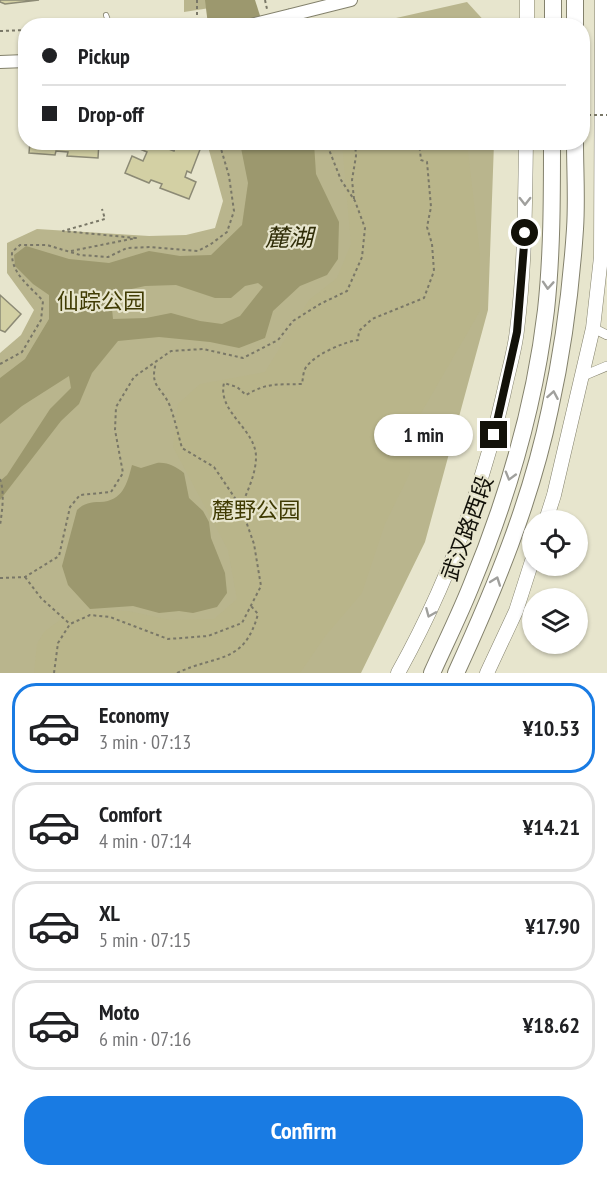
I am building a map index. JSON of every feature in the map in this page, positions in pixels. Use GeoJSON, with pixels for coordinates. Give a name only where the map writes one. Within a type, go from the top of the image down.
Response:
{"type":"FeatureCollection","features":[{"type":"Feature","properties":{"kind":"highway"},"geometry":{"type":"LineString","coordinates":[[553,0],[553,18]]}},
{"type":"Feature","properties":{"kind":"highway"},"geometry":{"type":"LineString","coordinates":[[575,0],[575,18]]}},
{"type":"Feature","properties":{"kind":"highway","name":"武汉路西段"},"geometry":{"type":"LineString","coordinates":[[432,673],[471,586],[503,500],[529,406],[546,311],[552,216],[552,150]]}},
{"type":"Feature","properties":{"kind":"highway","name":"武汉路西段"},"geometry":{"type":"LineString","coordinates":[[456,673],[491,596],[524,505],[550,410],[565,324],[575,227],[575,150]]}},
{"type":"Feature","properties":{"kind":"main road"},"geometry":{"type":"LineString","coordinates":[[526,18],[527,0]]}},
{"type":"Feature","properties":{"kind":"main road"},"geometry":{"type":"LineString","coordinates":[[549,510],[593,328],[601,257],[605,180],[602,0]]}},
{"type":"Feature","properties":{"kind":"main road"},"geometry":{"type":"LineString","coordinates":[[398,673],[424,627],[465,527],[494,435],[517,332],[525,233],[526,150]]}},
{"type":"Feature","properties":{"kind":"main road"},"geometry":{"type":"LineString","coordinates":[[487,673],[516,611],[527,576]]}},
{"type":"Feature","properties":{"kind":"street"},"geometry":{"type":"LineString","coordinates":[[279,18],[312,5],[351,0]]}},
{"type":"Feature","properties":{"kind":"street"},"geometry":{"type":"LineString","coordinates":[[0,62],[18,61]]}},
{"type":"Feature","properties":{"kind":"street"},"geometry":{"type":"LineString","coordinates":[[593,328],[607,335]]}},
{"type":"Feature","properties":{"kind":"street"},"geometry":{"type":"LineString","coordinates":[[583,376],[607,366]]}},
{"type":"Feature","properties":{"kind":"path"},"geometry":{"type":"LineString","coordinates":[[197,0],[197,18]]}},
{"type":"Feature","properties":{"kind":"path"},"geometry":{"type":"LineString","coordinates":[[0,31],[18,30]]}},
{"type":"Feature","properties":{"kind":"path"},"geometry":{"type":"LineString","coordinates":[[590,115],[607,115]]}},
{"type":"Feature","properties":{"kind":"path"},"geometry":{"type":"LineString","coordinates":[[0,364],[22,352],[41,320],[43,301],[18,276],[11,264],[12,252],[20,245],[47,245],[80,255],[108,257],[127,248],[198,250],[211,244],[227,232],[234,211],[229,176],[221,150]]}},
{"type":"Feature","properties":{"kind":"path"},"geometry":{"type":"LineString","coordinates":[[329,150],[341,180],[355,201]]}},
{"type":"Feature","properties":{"kind":"path"},"geometry":{"type":"LineString","coordinates":[[0,578],[25,577],[59,556],[69,507],[80,495],[111,492],[123,473],[115,430],[116,407],[134,377],[171,351],[203,349],[243,358],[278,340],[293,321],[347,291],[362,257],[365,228],[355,201],[352,180],[356,150]]}},
{"type":"Feature","properties":{"kind":"path"},"geometry":{"type":"LineString","coordinates":[[241,507],[252,479],[256,456],[248,432],[240,426],[224,397],[222,391],[224,383],[237,387],[246,395],[278,383],[302,384],[305,367],[349,341],[358,340],[359,331],[372,319],[424,298],[434,271],[432,244],[427,227],[430,207],[427,162],[421,160],[420,150]]}},
{"type":"Feature","properties":{"kind":"path"},"geometry":{"type":"LineString","coordinates":[[68,251],[136,238],[63,231],[105,219],[102,209]]}},
{"type":"Feature","properties":{"kind":"path"},"geometry":{"type":"LineString","coordinates":[[54,673],[58,643],[70,624],[90,615],[110,617],[168,639],[208,636],[242,623],[261,586],[254,544],[241,507],[214,467],[182,448],[168,403],[156,387],[153,375],[156,361]]}},
{"type":"Feature","properties":{"kind":"path"},"geometry":{"type":"LineString","coordinates":[[0,479],[2,484],[0,526]]}},
{"type":"Feature","properties":{"kind":"path"},"geometry":{"type":"LineString","coordinates":[[25,577],[41,598],[70,624]]}},
{"type":"Feature","properties":{"kind":"path"},"geometry":{"type":"LineString","coordinates":[[177,673],[230,655],[246,643],[258,614],[251,606]]}},
{"type":"Feature","properties":{"kind":"green space"},"geometry":{"type":"Polygon","coordinates":[[[184,0],[255,0],[255,1],[184,12],[184,0]]]}},
{"type":"Feature","properties":{"kind":"green space"},"geometry":{"type":"Polygon","coordinates":[[[467,2],[482,18],[396,18],[467,2]]]}},
{"type":"Feature","properties":{"kind":"green space","name":"麓野公园"},"geometry":{"type":"Polygon","coordinates":[[[209,150],[494,150],[488,310],[425,542],[361,673],[0,673],[0,353],[21,335],[34,310],[7,273],[7,243],[37,229],[149,236],[186,235],[215,228],[223,201],[209,150]]]}},
{"type":"Feature","properties":{"kind":"green space"},"geometry":{"type":"Polygon","coordinates":[[[343,150],[468,150],[480,255],[480,311],[409,434],[410,473],[385,524],[362,593],[326,635],[300,673],[34,673],[37,644],[44,632],[73,610],[128,611],[170,620],[214,619],[237,599],[228,550],[173,447],[178,404],[200,384],[265,372],[309,300],[337,278],[351,244],[343,150]]]}},
{"type":"Feature","properties":{"kind":"water"},"geometry":{"type":"Polygon","coordinates":[[[205,0],[255,0],[261,18],[207,18],[205,0]]]}},
{"type":"Feature","properties":{"kind":"water","name":"麓湖"},"geometry":{"type":"Polygon","coordinates":[[[241,150],[314,150],[316,174],[339,222],[338,259],[327,275],[300,286],[273,311],[265,338],[239,348],[210,342],[159,337],[118,341],[92,373],[79,404],[61,421],[0,500],[0,481],[7,475],[50,409],[71,388],[69,376],[22,406],[0,424],[0,378],[25,359],[49,319],[49,295],[33,284],[15,266],[14,255],[26,246],[69,259],[109,263],[149,251],[180,256],[211,255],[242,225],[248,183],[241,150]],[[258,283],[245,286],[231,298],[215,298],[176,285],[145,286],[127,290],[112,309],[113,319],[146,318],[171,313],[222,324],[240,316],[263,287],[258,283]]]}},
{"type":"Feature","properties":{"kind":"water"},"geometry":{"type":"Polygon","coordinates":[[[157,463],[172,465],[184,473],[189,498],[203,511],[209,522],[211,538],[225,573],[227,593],[217,607],[193,613],[179,611],[159,613],[133,606],[90,609],[68,585],[62,566],[77,510],[88,503],[108,501],[119,495],[126,485],[132,465],[141,468],[157,463]]]}},
{"type":"Feature","properties":{"kind":"building"},"geometry":{"type":"Polygon","coordinates":[[[0,0],[39,0],[5,4],[0,0]]]}},
{"type":"Feature","properties":{"kind":"building"},"geometry":{"type":"Polygon","coordinates":[[[29,150],[98,150],[98,158],[67,156],[68,152],[56,151],[55,155],[29,153],[29,150]]]}},
{"type":"Feature","properties":{"kind":"building"},"geometry":{"type":"Polygon","coordinates":[[[142,150],[200,150],[191,173],[187,171],[185,177],[196,182],[189,199],[160,188],[162,184],[151,180],[149,183],[125,173],[132,156],[143,161],[147,152],[142,150]]]}},
{"type":"Feature","properties":{"kind":"building"},"geometry":{"type":"Polygon","coordinates":[[[0,295],[21,314],[5,332],[0,330],[0,295]]]}},
{"type":"Feature","properties":{"kind":"route"},"geometry":{"type":"LineString","coordinates":[[494,435],[517,332],[525,233]]}},
{"type":"Feature","properties":{"kind":"park label","name":"仙踪公园"},"geometry":{"type":"Point","coordinates":[101,301]}}]}
